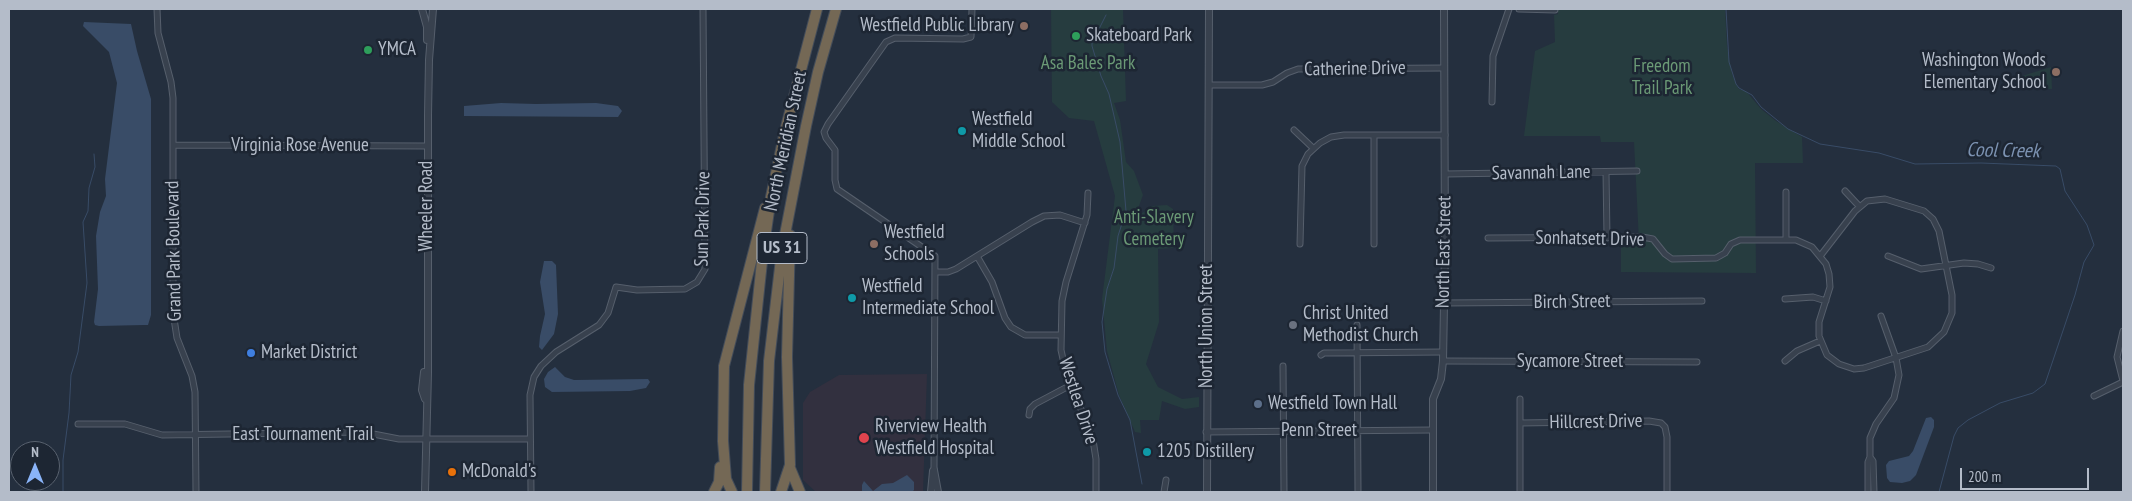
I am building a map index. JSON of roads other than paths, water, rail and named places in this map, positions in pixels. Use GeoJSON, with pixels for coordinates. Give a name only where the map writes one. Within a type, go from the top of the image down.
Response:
{"type":"FeatureCollection","features":[{"type":"Feature","properties":{"kind":"highway","name":"North Meridian Street"},"geometry":{"type":"LineString","coordinates":[[747,492],[747,432],[758,283],[771,197],[795,88],[817,9]]}},
{"type":"Feature","properties":{"kind":"highway","name":"North Meridian Street"},"geometry":{"type":"LineString","coordinates":[[765,492],[770,347],[780,265],[791,198],[818,72],[836,9]]}},
{"type":"Feature","properties":{"kind":"highway"},"geometry":{"type":"LineString","coordinates":[[732,492],[726,479],[723,441],[723,379],[726,356],[745,287],[762,212],[771,197]]}},
{"type":"Feature","properties":{"kind":"highway"},"geometry":{"type":"LineString","coordinates":[[791,198],[787,357],[790,466],[800,492]]}},
{"type":"Feature","properties":{"kind":"highway"},"geometry":{"type":"LineString","coordinates":[[714,492],[719,482],[723,441]]}},
{"type":"Feature","properties":{"kind":"highway"},"geometry":{"type":"LineString","coordinates":[[781,492],[790,466]]}},
{"type":"Feature","properties":{"kind":"street","name":"Grand Park Boulevard"},"geometry":{"type":"LineString","coordinates":[[157,9],[160,42],[172,90],[173,312],[177,338],[194,387],[196,492]]}},
{"type":"Feature","properties":{"kind":"street","name":"Wheeler Road"},"geometry":{"type":"LineString","coordinates":[[422,9],[427,26],[426,56],[428,60]]}},
{"type":"Feature","properties":{"kind":"street","name":"Wheeler Road"},"geometry":{"type":"LineString","coordinates":[[425,492],[428,351],[428,60],[433,9]]}},
{"type":"Feature","properties":{"kind":"street","name":"Sun Park Drive"},"geometry":{"type":"LineString","coordinates":[[531,492],[530,389],[537,371],[548,358],[599,325],[608,313],[616,288],[637,290],[684,288],[697,282],[705,268],[703,9]]}},
{"type":"Feature","properties":{"kind":"street"},"geometry":{"type":"LineString","coordinates":[[931,492],[934,470],[935,256],[838,189],[835,180],[835,150],[824,132],[886,42],[896,38],[963,39],[971,37],[972,9]]}},
{"type":"Feature","properties":{"kind":"street","name":"North Union Street"},"geometry":{"type":"LineString","coordinates":[[1206,492],[1209,9]]}},
{"type":"Feature","properties":{"kind":"street","name":"North East Street"},"geometry":{"type":"LineString","coordinates":[[1433,492],[1433,396],[1441,379],[1443,352],[1444,9]]}},
{"type":"Feature","properties":{"kind":"street"},"geometry":{"type":"LineString","coordinates":[[1492,102],[1493,56],[1509,9]]}},
{"type":"Feature","properties":{"kind":"street"},"geometry":{"type":"LineString","coordinates":[[1519,9],[1555,10]]}},
{"type":"Feature","properties":{"kind":"street","name":"Catherine Drive"},"geometry":{"type":"LineString","coordinates":[[1208,85],[1262,85],[1273,82],[1287,73],[1298,69],[1444,68]]}},
{"type":"Feature","properties":{"kind":"street"},"geometry":{"type":"LineString","coordinates":[[1294,130],[1313,148]]}},
{"type":"Feature","properties":{"kind":"street"},"geometry":{"type":"LineString","coordinates":[[1374,136],[1374,244]]}},
{"type":"Feature","properties":{"kind":"street"},"geometry":{"type":"LineString","coordinates":[[1300,244],[1301,174],[1305,160],[1313,148],[1332,137],[1445,136]]}},
{"type":"Feature","properties":{"kind":"street","name":"Virginia Rose Avenue"},"geometry":{"type":"LineString","coordinates":[[173,146],[427,146]]}},
{"type":"Feature","properties":{"kind":"street","name":"Savannah Lane"},"geometry":{"type":"LineString","coordinates":[[1445,174],[1637,171]]}},
{"type":"Feature","properties":{"kind":"street"},"geometry":{"type":"LineString","coordinates":[[1606,172],[1607,238]]}},
{"type":"Feature","properties":{"kind":"street"},"geometry":{"type":"LineString","coordinates":[[1845,191],[1859,206]]}},
{"type":"Feature","properties":{"kind":"street"},"geometry":{"type":"LineString","coordinates":[[1786,192],[1786,239]]}},
{"type":"Feature","properties":{"kind":"street","name":"Westlea Drive"},"geometry":{"type":"LineString","coordinates":[[1088,193],[1088,208],[1066,282],[1061,314],[1061,335],[1063,363],[1069,386],[1084,415],[1093,440],[1096,459],[1096,492]]}},
{"type":"Feature","properties":{"kind":"street"},"geometry":{"type":"LineString","coordinates":[[1880,198],[1924,211],[1933,219],[1939,232],[1953,302],[1948,325],[1940,338],[1928,347],[1864,368],[1846,367],[1827,355],[1820,342],[1819,322],[1830,287],[1830,274],[1821,255],[1859,206],[1867,200],[1880,198]]}},
{"type":"Feature","properties":{"kind":"street"},"geometry":{"type":"LineString","coordinates":[[936,272],[948,272],[1044,216],[1060,215],[1084,222]]}},
{"type":"Feature","properties":{"kind":"street","name":"Sonhatsett Drive"},"geometry":{"type":"LineString","coordinates":[[1488,238],[1653,239],[1665,254],[1672,259],[1716,258],[1725,253],[1732,244],[1740,240],[1786,239],[1807,244],[1821,255]]}},
{"type":"Feature","properties":{"kind":"street"},"geometry":{"type":"LineString","coordinates":[[977,256],[992,282],[1005,318],[1011,327],[1025,334],[1061,335]]}},
{"type":"Feature","properties":{"kind":"street"},"geometry":{"type":"LineString","coordinates":[[1888,256],[1921,269],[1972,263],[1991,268]]}},
{"type":"Feature","properties":{"kind":"street"},"geometry":{"type":"LineString","coordinates":[[1785,299],[1813,297],[1826,301]]}},
{"type":"Feature","properties":{"kind":"street","name":"Birch Street"},"geometry":{"type":"LineString","coordinates":[[1443,304],[1702,301]]}},
{"type":"Feature","properties":{"kind":"street"},"geometry":{"type":"LineString","coordinates":[[1868,492],[1871,432],[1894,398],[1898,387],[1899,369],[1881,316]]}},
{"type":"Feature","properties":{"kind":"street"},"geometry":{"type":"LineString","coordinates":[[1357,325],[1358,492]]}},
{"type":"Feature","properties":{"kind":"street"},"geometry":{"type":"LineString","coordinates":[[2094,396],[2123,382],[2117,357],[2123,331]]}},
{"type":"Feature","properties":{"kind":"street"},"geometry":{"type":"LineString","coordinates":[[1785,361],[1801,348],[1820,342]]}},
{"type":"Feature","properties":{"kind":"street"},"geometry":{"type":"LineString","coordinates":[[1320,355],[1323,353],[1443,352]]}},
{"type":"Feature","properties":{"kind":"street","name":"Sycamore Street"},"geometry":{"type":"LineString","coordinates":[[1442,361],[1697,362]]}},
{"type":"Feature","properties":{"kind":"street"},"geometry":{"type":"LineString","coordinates":[[1283,366],[1284,492]]}},
{"type":"Feature","properties":{"kind":"street"},"geometry":{"type":"LineString","coordinates":[[1029,415],[1030,409],[1035,404],[1069,386]]}},
{"type":"Feature","properties":{"kind":"street"},"geometry":{"type":"LineString","coordinates":[[1520,399],[1520,492]]}},
{"type":"Feature","properties":{"kind":"street","name":"Hillcrest Drive"},"geometry":{"type":"LineString","coordinates":[[1520,423],[1654,421],[1661,423],[1665,427],[1667,437],[1667,492]]}},
{"type":"Feature","properties":{"kind":"street","name":"East Tournament Trail"},"geometry":{"type":"LineString","coordinates":[[78,424],[118,423],[132,425],[162,435],[370,432],[399,439],[530,439]]}},
{"type":"Feature","properties":{"kind":"street","name":"Penn Street"},"geometry":{"type":"LineString","coordinates":[[1206,432],[1432,430]]}},
{"type":"Feature","properties":{"kind":"street"},"geometry":{"type":"LineString","coordinates":[[1870,457],[1874,461],[1874,492]]}},
{"type":"Feature","properties":{"kind":"street"},"geometry":{"type":"LineString","coordinates":[[934,470],[938,492]]}},
{"type":"Feature","properties":{"kind":"street"},"geometry":{"type":"LineString","coordinates":[[1164,492],[1166,480]]}},
{"type":"Feature","properties":{"kind":"water"},"geometry":{"type":"Polygon","coordinates":[[[84,22],[131,24],[151,99],[151,315],[148,325],[99,326],[95,325],[94,322],[98,289],[96,236],[100,212],[106,196],[105,179],[117,83],[109,52],[83,26],[84,22]]]}},
{"type":"Feature","properties":{"kind":"water"},"geometry":{"type":"Polygon","coordinates":[[[501,103],[596,103],[618,106],[622,111],[618,117],[464,116],[464,106],[501,103]]]}},
{"type":"Feature","properties":{"kind":"water"},"geometry":{"type":"Polygon","coordinates":[[[544,261],[552,261],[556,265],[558,314],[554,334],[542,350],[539,347],[545,314],[540,282],[544,261]]]}},
{"type":"Feature","properties":{"kind":"water"},"geometry":{"type":"Polygon","coordinates":[[[555,367],[565,377],[574,380],[648,379],[650,382],[646,388],[630,391],[552,392],[545,387],[544,379],[548,372],[555,367]]]}},
{"type":"Feature","properties":{"kind":"water"},"geometry":{"type":"Polygon","coordinates":[[[1931,417],[1934,420],[1934,427],[1916,475],[1910,481],[1902,483],[1890,482],[1887,478],[1886,465],[1889,461],[1909,456],[1913,451],[1926,418],[1931,417]]]}},
{"type":"Feature","properties":{"kind":"water"},"geometry":{"type":"Polygon","coordinates":[[[907,475],[914,482],[914,490],[912,492],[862,492],[864,481],[873,491],[882,484],[893,483],[907,475]]]}},
{"type":"Feature","properties":{"kind":"waterway","name":"Cool Creek"},"geometry":{"type":"LineString","coordinates":[[1726,9],[1729,62],[1736,84],[1739,88],[1752,95],[1761,107],[1788,129],[1820,144],[1879,153],[1915,164],[1981,163],[2056,166],[2060,169],[2065,191],[2087,225],[2094,245],[2084,262],[2045,384],[2033,393],[2000,403],[1968,420],[1958,428],[1954,436],[1939,492]]}},
{"type":"Feature","properties":{"kind":"waterway"},"geometry":{"type":"LineString","coordinates":[[1106,15],[1092,46],[1101,76],[1109,94],[1120,142],[1126,211],[1118,236],[1114,268],[1107,289],[1102,322],[1105,352],[1118,395],[1130,420],[1142,484]]}},
{"type":"Feature","properties":{"kind":"waterway"},"geometry":{"type":"LineString","coordinates":[[63,492],[63,460],[69,413],[71,375],[78,352],[87,283],[83,222],[88,211],[89,188],[95,167],[94,154]]}},
{"type":"Feature","properties":{"kind":"place","name":"Westfield Public Library"},"geometry":{"type":"Point","coordinates":[1024,26]}},
{"type":"Feature","properties":{"kind":"place","name":"Skateboard Park"},"geometry":{"type":"Point","coordinates":[1076,36]}},
{"type":"Feature","properties":{"kind":"place","name":"YMCA"},"geometry":{"type":"Point","coordinates":[368,50]}},
{"type":"Feature","properties":{"kind":"place","name":"Washington Woods Elementary School"},"geometry":{"type":"Point","coordinates":[2056,72]}},
{"type":"Feature","properties":{"kind":"place","name":"Westfield Middle School"},"geometry":{"type":"Point","coordinates":[962,131]}},
{"type":"Feature","properties":{"kind":"place","name":"Westfield Schools"},"geometry":{"type":"Point","coordinates":[874,244]}},
{"type":"Feature","properties":{"kind":"place","name":"Westfield Intermediate School"},"geometry":{"type":"Point","coordinates":[852,298]}},
{"type":"Feature","properties":{"kind":"place","name":"Christ United Methodist Church"},"geometry":{"type":"Point","coordinates":[1293,325]}},
{"type":"Feature","properties":{"kind":"place","name":"Market District"},"geometry":{"type":"Point","coordinates":[251,353]}},
{"type":"Feature","properties":{"kind":"place","name":"Westfield Town Hall"},"geometry":{"type":"Point","coordinates":[1258,404]}},
{"type":"Feature","properties":{"kind":"place","name":"Riverview Health Westfield Hospital"},"geometry":{"type":"Point","coordinates":[864,438]}},
{"type":"Feature","properties":{"kind":"place","name":"1205 Distillery"},"geometry":{"type":"Point","coordinates":[1147,452]}},
{"type":"Feature","properties":{"kind":"place","name":"McDonald's"},"geometry":{"type":"Point","coordinates":[452,472]}},
{"type":"Feature","properties":{"kind":"park label","name":"Asa Bales Park"},"geometry":{"type":"Point","coordinates":[1088,64]}},
{"type":"Feature","properties":{"kind":"park label","name":"Freedom Trail Park"},"geometry":{"type":"Point","coordinates":[1662,78]}},
{"type":"Feature","properties":{"kind":"park label","name":"Anti-Slavery Cemetery"},"geometry":{"type":"Point","coordinates":[1154,229]}}]}
